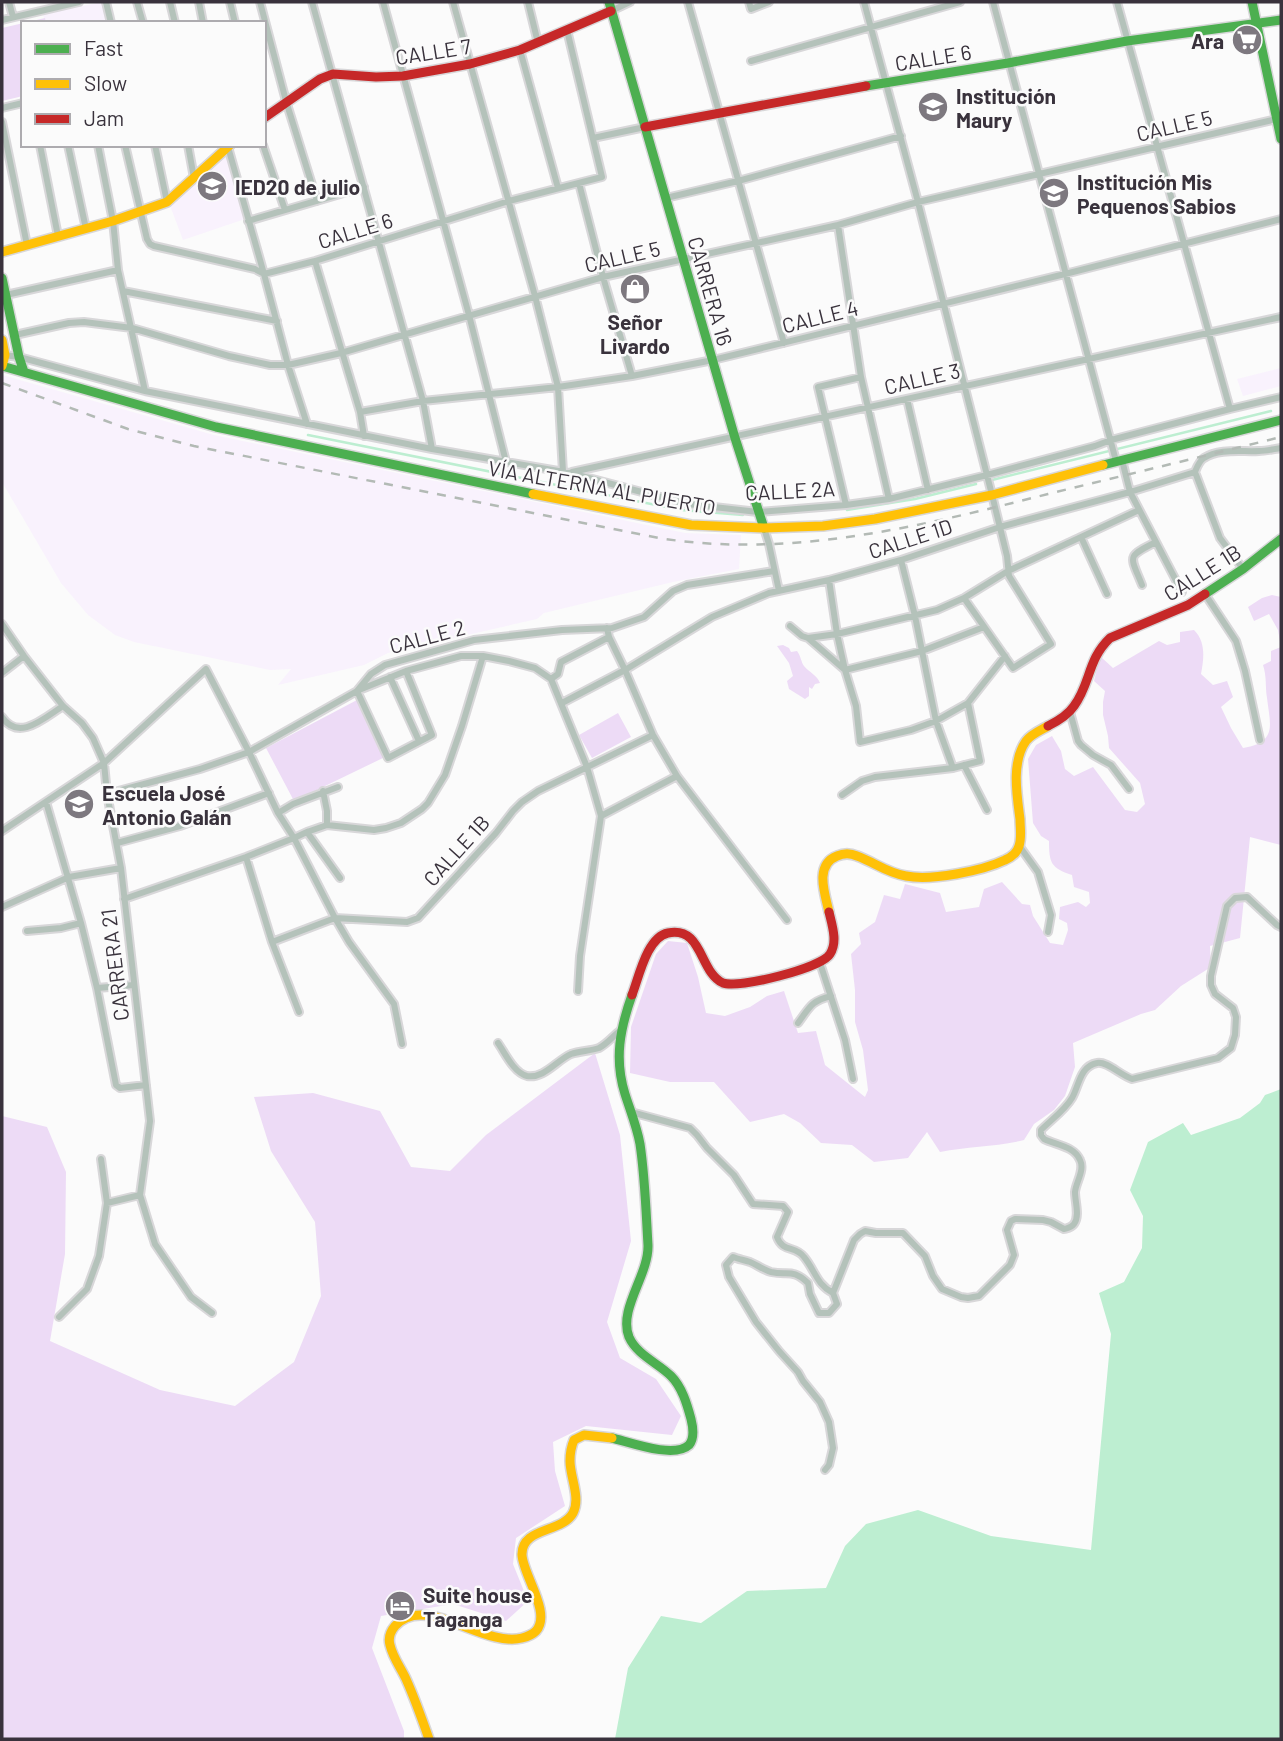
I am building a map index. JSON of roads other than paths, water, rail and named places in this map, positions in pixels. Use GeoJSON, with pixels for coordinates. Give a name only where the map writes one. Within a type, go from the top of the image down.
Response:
{"type":"FeatureCollection","features":[{"type":"Feature","properties":{"kind":"street"},"geometry":{"type":"LineString","coordinates":[[9,2],[13,17]]}},
{"type":"Feature","properties":{"kind":"street"},"geometry":{"type":"LineString","coordinates":[[2,20],[64,3],[79,2]]}},
{"type":"Feature","properties":{"kind":"street"},"geometry":{"type":"LineString","coordinates":[[106,2],[111,21]]}},
{"type":"Feature","properties":{"kind":"street"},"geometry":{"type":"LineString","coordinates":[[137,2],[142,21]]}},
{"type":"Feature","properties":{"kind":"street"},"geometry":{"type":"LineString","coordinates":[[170,2],[175,21]]}},
{"type":"Feature","properties":{"kind":"street"},"geometry":{"type":"LineString","coordinates":[[198,2],[203,21]]}},
{"type":"Feature","properties":{"kind":"street"},"geometry":{"type":"LineString","coordinates":[[230,2],[234,21]]}},
{"type":"Feature","properties":{"kind":"street"},"geometry":{"type":"LineString","coordinates":[[260,2],[264,21]]}},
{"type":"Feature","properties":{"kind":"street"},"geometry":{"type":"LineString","coordinates":[[313,2],[423,401],[432,449]]}},
{"type":"Feature","properties":{"kind":"street"},"geometry":{"type":"LineString","coordinates":[[383,2],[469,315],[506,462]]}},
{"type":"Feature","properties":{"kind":"street"},"geometry":{"type":"LineString","coordinates":[[453,2],[536,296],[558,387],[567,472]]}},
{"type":"Feature","properties":{"kind":"street"},"geometry":{"type":"LineString","coordinates":[[528,2],[538,43]]}},
{"type":"Feature","properties":{"kind":"street"},"geometry":{"type":"LineString","coordinates":[[610,6],[630,2]]}},
{"type":"Feature","properties":{"kind":"street"},"geometry":{"type":"LineString","coordinates":[[688,2],[783,343]]}},
{"type":"Feature","properties":{"kind":"street"},"geometry":{"type":"LineString","coordinates":[[750,5],[769,2]]}},
{"type":"Feature","properties":{"kind":"street"},"geometry":{"type":"LineString","coordinates":[[864,2],[944,304],[1007,556],[1009,576],[1051,644],[1013,668],[964,598]]}},
{"type":"Feature","properties":{"kind":"street"},"geometry":{"type":"LineString","coordinates":[[751,61],[960,2]]}},
{"type":"Feature","properties":{"kind":"street"},"geometry":{"type":"LineString","coordinates":[[992,2],[1115,452],[1130,492],[1182,592]]}},
{"type":"Feature","properties":{"kind":"street"},"geometry":{"type":"LineString","coordinates":[[1117,2],[1230,409]]}},
{"type":"Feature","properties":{"kind":"street"},"geometry":{"type":"LineString","coordinates":[[1252,2],[1279,118],[1281,139]]}},
{"type":"Feature","properties":{"kind":"street","name":"CALLE 7"},"geometry":{"type":"LineString","coordinates":[[333,74],[403,76],[470,64],[538,43],[610,6]]}},
{"type":"Feature","properties":{"kind":"street","name":"CARRERA 16"},"geometry":{"type":"LineString","coordinates":[[610,6],[735,438],[769,544],[779,591]]}},
{"type":"Feature","properties":{"kind":"street","name":"CALLE 6"},"geometry":{"type":"LineString","coordinates":[[264,274],[315,261],[509,201],[602,177],[593,138],[886,82],[1127,41],[1281,20]]}},
{"type":"Feature","properties":{"kind":"street"},"geometry":{"type":"LineString","coordinates":[[566,30],[593,138]]}},
{"type":"Feature","properties":{"kind":"street"},"geometry":{"type":"LineString","coordinates":[[267,37],[317,201]]}},
{"type":"Feature","properties":{"kind":"street"},"geometry":{"type":"LineString","coordinates":[[520,50],[558,188]]}},
{"type":"Feature","properties":{"kind":"street"},"geometry":{"type":"LineString","coordinates":[[266,116],[320,79],[333,74]]}},
{"type":"Feature","properties":{"kind":"street"},"geometry":{"type":"LineString","coordinates":[[2,108],[21,103]]}},
{"type":"Feature","properties":{"kind":"street","name":"CALLE 5"},"geometry":{"type":"LineString","coordinates":[[15,335],[84,322],[132,328],[229,356],[270,365],[288,365],[341,353],[603,277],[838,225],[918,202],[1279,118]]}},
{"type":"Feature","properties":{"kind":"street"},"geometry":{"type":"LineString","coordinates":[[2,122],[27,245]]}},
{"type":"Feature","properties":{"kind":"street"},"geometry":{"type":"LineString","coordinates":[[666,198],[901,136]]}},
{"type":"Feature","properties":{"kind":"street"},"geometry":{"type":"LineString","coordinates":[[40,147],[58,236]]}},
{"type":"Feature","properties":{"kind":"street"},"geometry":{"type":"LineString","coordinates":[[68,147],[86,229]]}},
{"type":"Feature","properties":{"kind":"street"},"geometry":{"type":"LineString","coordinates":[[98,147],[113,221],[118,270],[145,391]]}},
{"type":"Feature","properties":{"kind":"street"},"geometry":{"type":"LineString","coordinates":[[125,147],[150,244],[254,269],[264,274]]}},
{"type":"Feature","properties":{"kind":"street"},"geometry":{"type":"LineString","coordinates":[[155,147],[167,202]]}},
{"type":"Feature","properties":{"kind":"street"},"geometry":{"type":"LineString","coordinates":[[188,147],[194,178]]}},
{"type":"Feature","properties":{"kind":"street"},"geometry":{"type":"LineString","coordinates":[[264,147],[285,210]]}},
{"type":"Feature","properties":{"kind":"street"},"geometry":{"type":"LineString","coordinates":[[2,252],[113,221],[167,202],[224,148],[307,424],[145,391],[3,355]]}},
{"type":"Feature","properties":{"kind":"street"},"geometry":{"type":"LineString","coordinates":[[579,183],[632,376]]}},
{"type":"Feature","properties":{"kind":"street"},"geometry":{"type":"LineString","coordinates":[[248,221],[364,187]]}},
{"type":"Feature","properties":{"kind":"street","name":"CALLE 4"},"geometry":{"type":"LineString","coordinates":[[360,412],[423,401],[558,387],[713,360],[1281,219]]}},
{"type":"Feature","properties":{"kind":"street"},"geometry":{"type":"LineString","coordinates":[[838,225],[861,377],[888,499]]}},
{"type":"Feature","properties":{"kind":"street"},"geometry":{"type":"LineString","coordinates":[[315,261],[360,412],[364,436]]}},
{"type":"Feature","properties":{"kind":"street"},"geometry":{"type":"LineString","coordinates":[[6,295],[118,270]]}},
{"type":"Feature","properties":{"kind":"street"},"geometry":{"type":"LineString","coordinates":[[2,278],[24,372]]}},
{"type":"Feature","properties":{"kind":"street"},"geometry":{"type":"LineString","coordinates":[[123,291],[277,321]]}},
{"type":"Feature","properties":{"kind":"street","name":"CALLE 3"},"geometry":{"type":"LineString","coordinates":[[567,472],[735,438],[1281,317]]}},
{"type":"Feature","properties":{"kind":"street"},"geometry":{"type":"LineString","coordinates":[[2,340],[2,366]]}},
{"type":"Feature","properties":{"kind":"street","name":"VÍA ALTERNA AL PUERTO"},"geometry":{"type":"LineString","coordinates":[[2,366],[216,427],[583,505],[691,525],[760,519],[823,526],[875,519],[992,495],[1115,452],[1281,420]]}},
{"type":"Feature","properties":{"kind":"street"},"geometry":{"type":"LineString","coordinates":[[846,505],[818,387],[861,377]]}},
{"type":"Feature","properties":{"kind":"street","name":"CALLE 2A"},"geometry":{"type":"LineString","coordinates":[[307,424],[567,472],[687,504],[760,519],[888,499],[988,479],[1095,446],[1115,452],[1230,409],[1281,397]]}},
{"type":"Feature","properties":{"kind":"street"},"geometry":{"type":"LineString","coordinates":[[907,399],[928,490]]}},
{"type":"Feature","properties":{"kind":"street","name":"CALLE 1D"},"geometry":{"type":"LineString","coordinates":[[562,703],[625,670],[712,617],[769,593],[901,561],[1000,527],[1195,472],[1205,457],[1218,453],[1281,448]]}},
{"type":"Feature","properties":{"kind":"street"},"geometry":{"type":"LineString","coordinates":[[1195,472],[1220,538],[1243,569]]}},
{"type":"Feature","properties":{"kind":"street"},"geometry":{"type":"LineString","coordinates":[[790,626],[808,638],[837,634],[937,610],[964,598],[1008,571],[1139,510]]}},
{"type":"Feature","properties":{"kind":"street"},"geometry":{"type":"LineString","coordinates":[[1081,537],[1107,594]]}},
{"type":"Feature","properties":{"kind":"street","name":"CALLE 1B"},"geometry":{"type":"LineString","coordinates":[[1070,712],[1078,700],[1093,658],[1110,638],[1188,606],[1243,569],[1281,539]]}},
{"type":"Feature","properties":{"kind":"street"},"geometry":{"type":"LineString","coordinates":[[1142,585],[1132,560],[1133,555],[1156,542]]}},
{"type":"Feature","properties":{"kind":"street"},"geometry":{"type":"LineString","coordinates":[[901,561],[936,722],[953,768]]}},
{"type":"Feature","properties":{"kind":"street","name":"CALLE 2"},"geometry":{"type":"LineString","coordinates":[[107,794],[200,769],[249,752],[357,691],[371,674],[386,665],[474,640],[562,630],[612,628],[644,617],[673,591],[687,585],[775,571]]}},
{"type":"Feature","properties":{"kind":"street"},"geometry":{"type":"LineString","coordinates":[[829,580],[837,634],[856,706],[860,741],[936,722],[968,703],[1005,656]]}},
{"type":"Feature","properties":{"kind":"street"},"geometry":{"type":"LineString","coordinates":[[1205,594],[1236,641],[1260,740]]}},
{"type":"Feature","properties":{"kind":"street","name":"CARRERA 21"},"geometry":{"type":"LineString","coordinates":[[2,624],[63,706],[82,723],[93,738],[104,763],[121,868],[150,1121],[140,1195],[155,1244],[191,1297],[212,1313]]}},
{"type":"Feature","properties":{"kind":"street"},"geometry":{"type":"LineString","coordinates":[[845,670],[922,651],[984,627]]}},
{"type":"Feature","properties":{"kind":"street"},"geometry":{"type":"LineString","coordinates":[[607,628],[653,735],[677,776],[787,920]]}},
{"type":"Feature","properties":{"kind":"street"},"geometry":{"type":"LineString","coordinates":[[551,679],[556,677],[561,662],[609,637]]}},
{"type":"Feature","properties":{"kind":"street"},"geometry":{"type":"LineString","coordinates":[[808,638],[845,670]]}},
{"type":"Feature","properties":{"kind":"street"},"geometry":{"type":"LineString","coordinates":[[2,673],[24,656]]}},
{"type":"Feature","properties":{"kind":"street"},"geometry":{"type":"LineString","coordinates":[[406,671],[432,735],[388,758],[357,691],[406,671],[461,656],[483,656],[509,661],[535,668],[551,679],[587,767],[601,816],[581,947],[579,991]]}},
{"type":"Feature","properties":{"kind":"street"},"geometry":{"type":"LineString","coordinates":[[124,899],[246,857],[327,825],[374,830],[386,828],[401,823],[422,809],[445,775],[483,656]]}},
{"type":"Feature","properties":{"kind":"street"},"geometry":{"type":"LineString","coordinates":[[2,831],[104,763],[206,669],[278,813],[294,838],[335,918],[394,1004],[402,1044]]}},
{"type":"Feature","properties":{"kind":"street"},"geometry":{"type":"LineString","coordinates":[[390,677],[419,741]]}},
{"type":"Feature","properties":{"kind":"street"},"geometry":{"type":"LineString","coordinates":[[842,795],[862,781],[875,777],[953,768],[979,761],[968,703]]}},
{"type":"Feature","properties":{"kind":"street"},"geometry":{"type":"LineString","coordinates":[[2,717],[12,727],[22,729],[63,706]]}},
{"type":"Feature","properties":{"kind":"street"},"geometry":{"type":"LineString","coordinates":[[1070,712],[1081,745],[1090,754],[1111,765],[1129,789]]}},
{"type":"Feature","properties":{"kind":"street"},"geometry":{"type":"LineString","coordinates":[[429,1739],[405,1676],[389,1644],[389,1635],[394,1626],[415,1615],[427,1615],[497,1639],[523,1638],[536,1630],[541,1622],[540,1610],[522,1553],[524,1543],[572,1515],[575,1504],[569,1448],[574,1440],[584,1436],[601,1436],[676,1451],[685,1448],[693,1437],[694,1428],[680,1387],[641,1352],[627,1333],[628,1310],[645,1268],[648,1253],[643,1170],[639,1142],[621,1078],[619,1041],[650,946],[656,938],[665,933],[679,931],[688,936],[699,949],[713,976],[733,986],[746,984],[820,963],[830,954],[834,934],[821,881],[824,867],[830,858],[838,854],[860,856],[889,872],[912,878],[961,872],[1003,862],[1013,856],[1020,847],[1017,774],[1021,752],[1028,740],[1039,731],[1070,712]]}},
{"type":"Feature","properties":{"kind":"street","name":"CALLE 1B"},"geometry":{"type":"LineString","coordinates":[[272,942],[335,918],[407,922],[418,918],[522,802],[538,790],[653,735]]}},
{"type":"Feature","properties":{"kind":"street"},"geometry":{"type":"LineString","coordinates":[[964,765],[987,810]]}},
{"type":"Feature","properties":{"kind":"street"},"geometry":{"type":"LineString","coordinates":[[601,816],[677,776]]}},
{"type":"Feature","properties":{"kind":"street"},"geometry":{"type":"LineString","coordinates":[[278,813],[293,804],[338,787]]}},
{"type":"Feature","properties":{"kind":"street"},"geometry":{"type":"LineString","coordinates":[[323,791],[327,825]]}},
{"type":"Feature","properties":{"kind":"street"},"geometry":{"type":"LineString","coordinates":[[117,843],[180,826],[268,793]]}},
{"type":"Feature","properties":{"kind":"street"},"geometry":{"type":"LineString","coordinates":[[46,802],[81,923],[116,1085],[120,1088],[146,1085]]}},
{"type":"Feature","properties":{"kind":"street"},"geometry":{"type":"LineString","coordinates":[[307,832],[340,878]]}},
{"type":"Feature","properties":{"kind":"street"},"geometry":{"type":"LineString","coordinates":[[1020,847],[1038,872],[1051,915],[1048,932]]}},
{"type":"Feature","properties":{"kind":"street"},"geometry":{"type":"LineString","coordinates":[[246,857],[272,942],[299,1012]]}},
{"type":"Feature","properties":{"kind":"street"},"geometry":{"type":"LineString","coordinates":[[2,907],[69,877],[121,868]]}},
{"type":"Feature","properties":{"kind":"street"},"geometry":{"type":"LineString","coordinates":[[825,1470],[830,1465],[833,1448],[829,1422],[820,1402],[756,1322],[729,1277],[726,1265],[733,1257],[770,1271],[797,1274],[808,1283],[819,1313],[829,1313],[837,1304],[833,1293],[854,1240],[865,1231],[903,1233],[925,1256],[942,1289],[961,1297],[979,1296],[1010,1265],[1014,1255],[1007,1230],[1011,1221],[1043,1220],[1064,1229],[1074,1224],[1075,1190],[1082,1166],[1080,1158],[1070,1148],[1044,1139],[1041,1130],[1072,1099],[1085,1069],[1097,1063],[1108,1065],[1132,1079],[1219,1058],[1231,1048],[1236,1017],[1233,1009],[1215,994],[1211,985],[1227,906],[1235,898],[1247,897],[1281,927]]}},
{"type":"Feature","properties":{"kind":"street"},"geometry":{"type":"LineString","coordinates":[[27,931],[81,923]]}},
{"type":"Feature","properties":{"kind":"street"},"geometry":{"type":"LineString","coordinates":[[820,963],[845,1040],[853,1079]]}},
{"type":"Feature","properties":{"kind":"street"},"geometry":{"type":"LineString","coordinates":[[97,988],[134,985]]}},
{"type":"Feature","properties":{"kind":"street"},"geometry":{"type":"LineString","coordinates":[[798,1023],[813,1002],[831,996]]}},
{"type":"Feature","properties":{"kind":"street"},"geometry":{"type":"LineString","coordinates":[[498,1043],[518,1072],[527,1076],[539,1075],[574,1053],[606,1044],[622,1029]]}},
{"type":"Feature","properties":{"kind":"street"},"geometry":{"type":"LineString","coordinates":[[631,1112],[690,1128],[734,1175],[753,1204],[786,1208],[786,1219],[777,1237],[780,1244],[799,1251],[825,1289],[833,1293]]}},
{"type":"Feature","properties":{"kind":"street"},"geometry":{"type":"LineString","coordinates":[[59,1317],[87,1289],[99,1256],[107,1203],[101,1159]]}},
{"type":"Feature","properties":{"kind":"street"},"geometry":{"type":"LineString","coordinates":[[107,1203],[140,1195]]}},
{"type":"Feature","properties":{"kind":"waterway"},"geometry":{"type":"LineString","coordinates":[[992,480],[1271,411]]}},
{"type":"Feature","properties":{"kind":"waterway"},"geometry":{"type":"LineString","coordinates":[[308,435],[681,510],[743,515]]}},
{"type":"Feature","properties":{"kind":"waterway"},"geometry":{"type":"LineString","coordinates":[[847,510],[915,499],[976,484]]}},
{"type":"Feature","properties":{"kind":"railway"},"geometry":{"type":"LineString","coordinates":[[2,383],[128,429],[194,446],[659,538],[708,543],[806,542],[904,528],[1281,437]]}},
{"type":"Feature","properties":{"kind":"place","name":"Ara"},"geometry":{"type":"Point","coordinates":[1247,40]}},
{"type":"Feature","properties":{"kind":"place","name":"Institución Maury"},"geometry":{"type":"Point","coordinates":[933,107]}},
{"type":"Feature","properties":{"kind":"place","name":"IED20 de julio"},"geometry":{"type":"Point","coordinates":[212,186]}},
{"type":"Feature","properties":{"kind":"place","name":"Institución Mis Pequenos Sabios"},"geometry":{"type":"Point","coordinates":[1054,193]}},
{"type":"Feature","properties":{"kind":"place","name":"Señor Livardo"},"geometry":{"type":"Point","coordinates":[635,289]}},
{"type":"Feature","properties":{"kind":"place","name":"Escuela José Antonio Galán"},"geometry":{"type":"Point","coordinates":[79,804]}},
{"type":"Feature","properties":{"kind":"place","name":"Suite house Taganga"},"geometry":{"type":"Point","coordinates":[400,1606]}}]}
